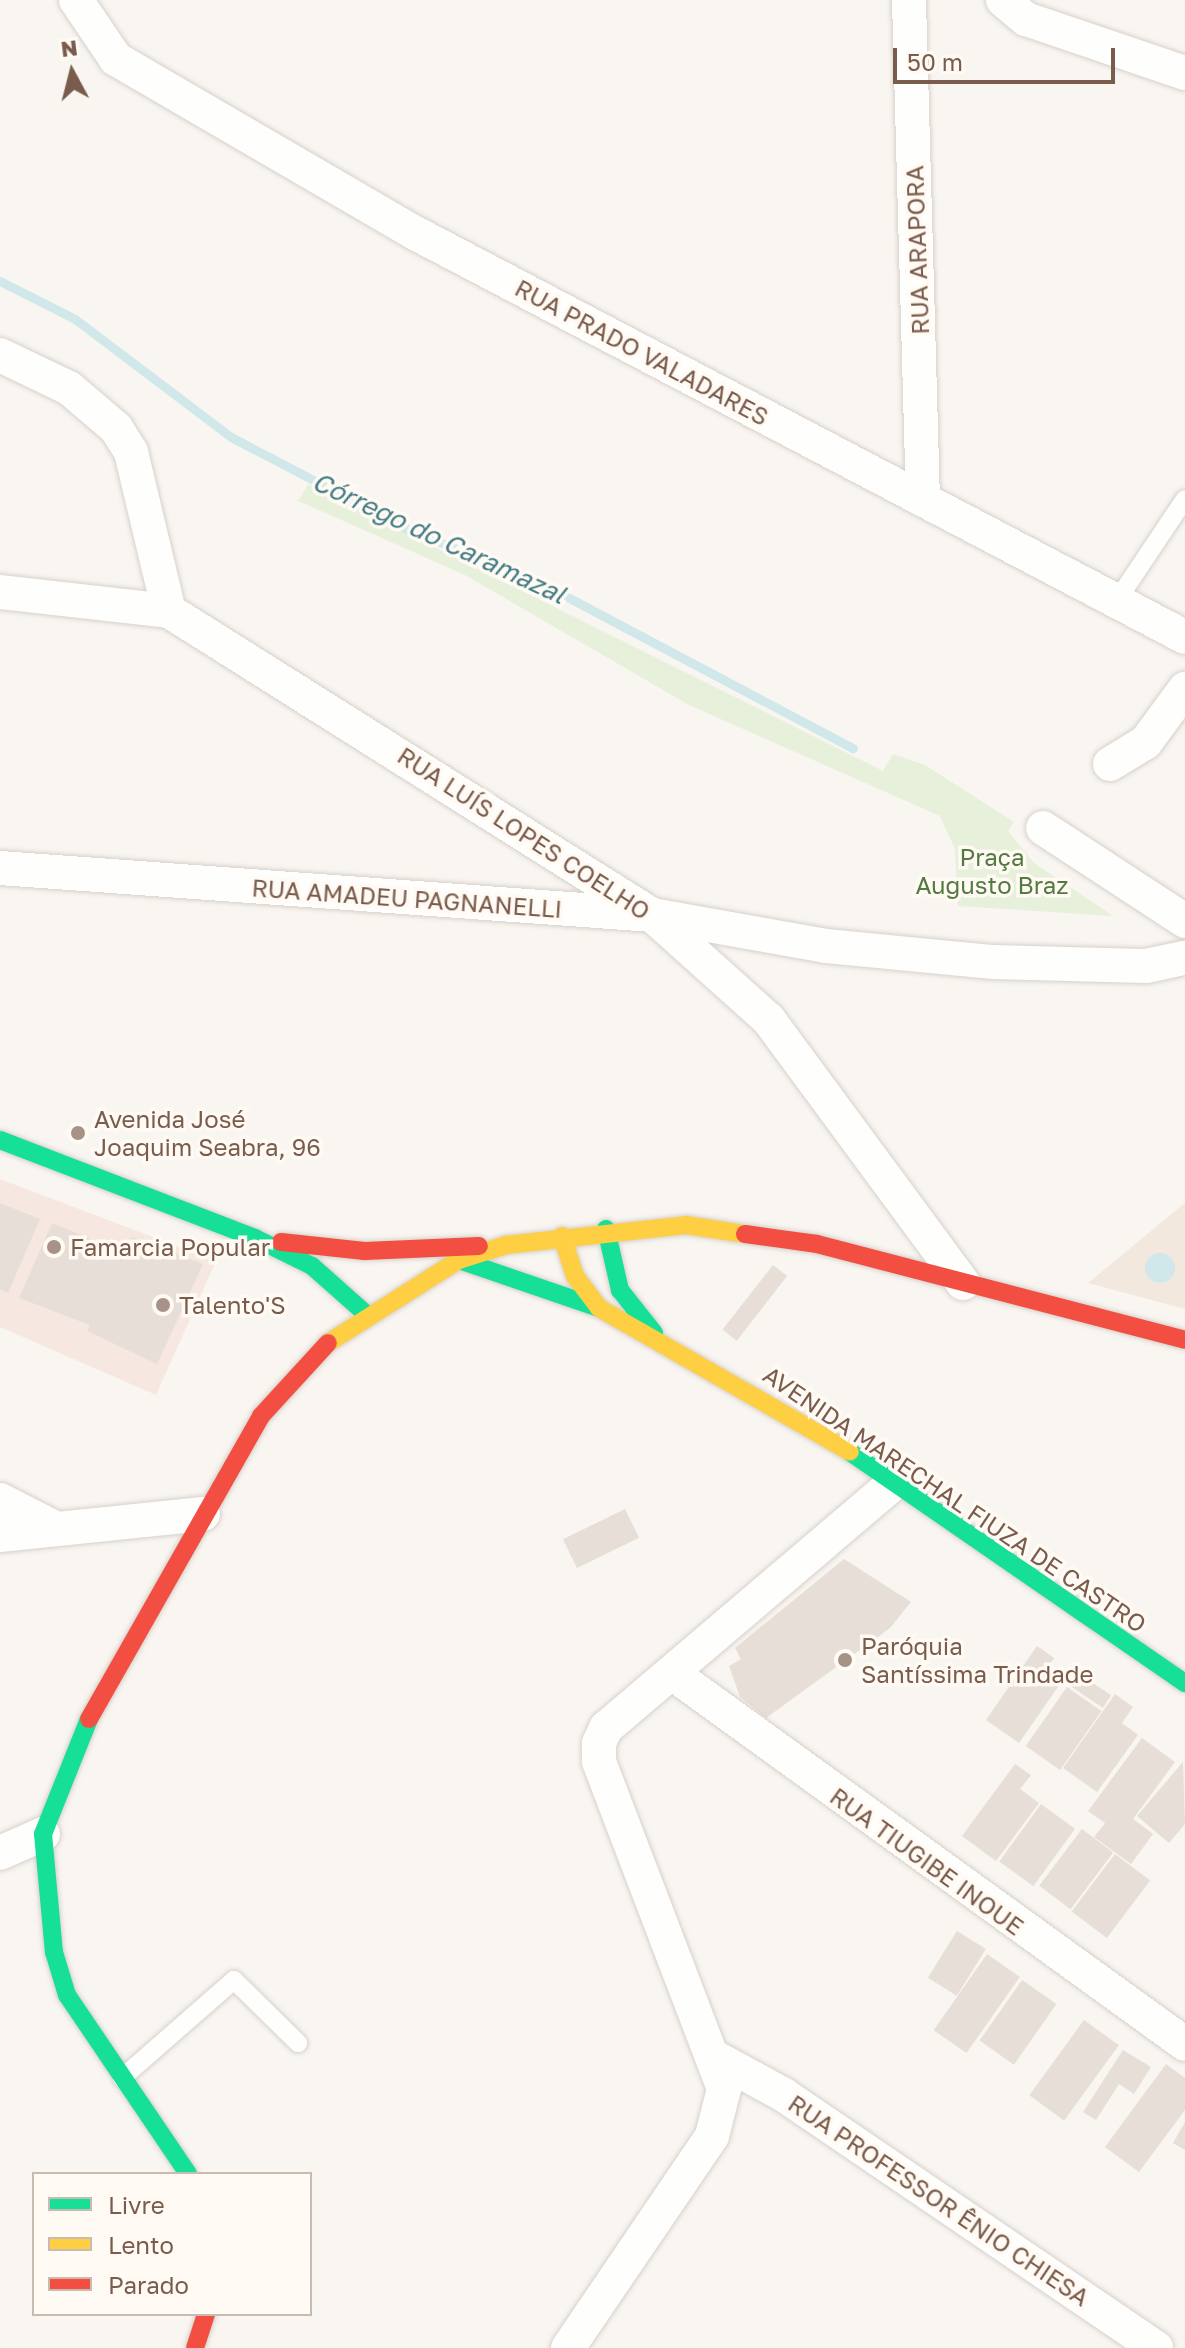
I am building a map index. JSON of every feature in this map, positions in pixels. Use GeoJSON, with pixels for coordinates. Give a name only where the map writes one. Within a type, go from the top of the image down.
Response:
{"type":"FeatureCollection","features":[{"type":"Feature","properties":{"kind":"main road"},"geometry":{"type":"LineString","coordinates":[[0,1140],[255,1238],[312,1266],[365,1313]]}},
{"type":"Feature","properties":{"kind":"main road"},"geometry":{"type":"LineString","coordinates":[[255,1238],[365,1251],[506,1245],[606,1229],[755,1231],[1185,1340]]}},
{"type":"Feature","properties":{"kind":"main road","name":"AVENIDA MARECHAL FIUZA DE CASTRO"},"geometry":{"type":"LineString","coordinates":[[606,1229],[620,1290],[655,1335]]}},
{"type":"Feature","properties":{"kind":"main road","name":"AVENIDA MARECHAL FIUZA DE CASTRO"},"geometry":{"type":"LineString","coordinates":[[562,1236],[575,1276],[599,1308],[655,1335],[805,1421],[1185,1683]]}},
{"type":"Feature","properties":{"kind":"main road"},"geometry":{"type":"LineString","coordinates":[[187,2172],[67,1995],[48,1909],[43,1834],[68,1756],[261,1416],[307,1363],[365,1313],[459,1260],[506,1245]]}},
{"type":"Feature","properties":{"kind":"main road"},"geometry":{"type":"LineString","coordinates":[[459,1260],[599,1308]]}},
{"type":"Feature","properties":{"kind":"main road"},"geometry":{"type":"LineString","coordinates":[[195,2348],[205,2316]]}},
{"type":"Feature","properties":{"kind":"street","name":"RUA PRADO VALADARES"},"geometry":{"type":"LineString","coordinates":[[76,0],[116,59],[417,234],[1181,633]]}},
{"type":"Feature","properties":{"kind":"street","name":"RUA ARAPORA"},"geometry":{"type":"LineString","coordinates":[[909,0],[923,500]]}},
{"type":"Feature","properties":{"kind":"street"},"geometry":{"type":"LineString","coordinates":[[1003,0],[1026,19],[1185,73]]}},
{"type":"Feature","properties":{"kind":"street"},"geometry":{"type":"LineString","coordinates":[[0,355],[69,388],[116,428],[131,452],[169,611]]}},
{"type":"Feature","properties":{"kind":"street","name":"RUA LUÍS LOPES COELHO"},"geometry":{"type":"LineString","coordinates":[[0,592],[169,611],[652,915],[769,1020],[963,1283]]}},
{"type":"Feature","properties":{"kind":"street"},"geometry":{"type":"LineString","coordinates":[[1110,764],[1146,742],[1185,689]]}},
{"type":"Feature","properties":{"kind":"street"},"geometry":{"type":"LineString","coordinates":[[1043,828],[1185,921]]}},
{"type":"Feature","properties":{"kind":"street","name":"RUA AMADEU PAGNANELLI"},"geometry":{"type":"LineString","coordinates":[[0,868],[652,915],[826,946],[1146,966],[1185,958]]}},
{"type":"Feature","properties":{"kind":"street"},"geometry":{"type":"LineString","coordinates":[[568,2348],[712,2136],[724,2089],[718,2059],[599,1761],[606,1728],[894,1483]]}},
{"type":"Feature","properties":{"kind":"street"},"geometry":{"type":"LineString","coordinates":[[0,1500],[51,1526]]}},
{"type":"Feature","properties":{"kind":"street"},"geometry":{"type":"LineString","coordinates":[[0,1535],[51,1526],[203,1514]]}},
{"type":"Feature","properties":{"kind":"street","name":"RUA TIUGIBE INOUE"},"geometry":{"type":"LineString","coordinates":[[672,1673],[1185,2044]]}},
{"type":"Feature","properties":{"kind":"street"},"geometry":{"type":"LineString","coordinates":[[0,1853],[43,1834]]}},
{"type":"Feature","properties":{"kind":"street","name":"RUA PROFESSOR ÊNIO CHIESA"},"geometry":{"type":"LineString","coordinates":[[718,2059],[784,2095],[1156,2348]]}},
{"type":"Feature","properties":{"kind":"lane"},"geometry":{"type":"LineString","coordinates":[[1118,599],[1185,499]]}},
{"type":"Feature","properties":{"kind":"lane"},"geometry":{"type":"LineString","coordinates":[[122,2078],[234,1980],[298,2043]]}},
{"type":"Feature","properties":{"kind":"shaded area"},"geometry":{"type":"Polygon","coordinates":[[[0,1179],[216,1261],[156,1395],[0,1327],[0,1179]]]}},
{"type":"Feature","properties":{"kind":"shaded area"},"geometry":{"type":"Polygon","coordinates":[[[1185,1203],[1185,1309],[1088,1283],[1185,1203]]]}},
{"type":"Feature","properties":{"kind":"green space","name":"Praça Augusto Braz"},"geometry":{"type":"Polygon","coordinates":[[[308,484],[883,771],[893,754],[925,765],[1014,822],[1008,831],[1034,863],[1113,916],[958,906],[955,849],[940,816],[689,705],[465,575],[292,498],[299,500],[308,484]]]}},
{"type":"Feature","properties":{"kind":"water"},"geometry":{"type":"Polygon","coordinates":[[[1160,1253],[1171,1257],[1175,1268],[1171,1279],[1160,1283],[1149,1279],[1145,1268],[1149,1257],[1160,1253]]]}},
{"type":"Feature","properties":{"kind":"building"},"geometry":{"type":"Polygon","coordinates":[[[0,1203],[40,1219],[8,1293],[0,1289],[0,1203]]]}},
{"type":"Feature","properties":{"kind":"building"},"geometry":{"type":"Polygon","coordinates":[[[52,1223],[125,1253],[132,1237],[203,1264],[157,1364],[87,1331],[90,1325],[19,1298],[52,1223]]]}},
{"type":"Feature","properties":{"kind":"building"},"geometry":{"type":"Polygon","coordinates":[[[773,1265],[787,1276],[737,1341],[723,1330],[773,1265]]]}},
{"type":"Feature","properties":{"kind":"building"},"geometry":{"type":"Polygon","coordinates":[[[625,1509],[639,1538],[577,1568],[563,1539],[625,1509]]]}},
{"type":"Feature","properties":{"kind":"building"},"geometry":{"type":"Polygon","coordinates":[[[844,1559],[911,1602],[890,1628],[766,1718],[740,1697],[729,1666],[741,1659],[735,1648],[844,1559]]]}},
{"type":"Feature","properties":{"kind":"building"},"geometry":{"type":"Polygon","coordinates":[[[1037,1646],[1054,1658],[1046,1670],[1062,1681],[1019,1743],[986,1720],[1037,1646]]]}},
{"type":"Feature","properties":{"kind":"building"},"geometry":{"type":"Polygon","coordinates":[[[1078,1673],[1111,1695],[1103,1708],[1070,1685],[1078,1673]]]}},
{"type":"Feature","properties":{"kind":"building"},"geometry":{"type":"Polygon","coordinates":[[[1067,1687],[1101,1711],[1060,1770],[1026,1746],[1067,1687]]]}},
{"type":"Feature","properties":{"kind":"building"},"geometry":{"type":"Polygon","coordinates":[[[1115,1694],[1133,1707],[1122,1723],[1138,1735],[1097,1792],[1063,1768],[1115,1694]]]}},
{"type":"Feature","properties":{"kind":"building"},"geometry":{"type":"Polygon","coordinates":[[[1142,1738],[1175,1762],[1133,1819],[1153,1834],[1131,1864],[1094,1837],[1105,1823],[1088,1811],[1142,1738]]]}},
{"type":"Feature","properties":{"kind":"building"},"geometry":{"type":"Polygon","coordinates":[[[1183,1762],[1185,1824],[1169,1843],[1137,1816],[1183,1762]]]}},
{"type":"Feature","properties":{"kind":"building"},"geometry":{"type":"Polygon","coordinates":[[[1015,1764],[1031,1775],[1020,1789],[1039,1803],[996,1861],[962,1836],[1015,1764]]]}},
{"type":"Feature","properties":{"kind":"building"},"geometry":{"type":"Polygon","coordinates":[[[1041,1804],[1075,1829],[1033,1886],[999,1861],[1041,1804]]]}},
{"type":"Feature","properties":{"kind":"building"},"geometry":{"type":"Polygon","coordinates":[[[1082,1829],[1113,1852],[1070,1909],[1039,1886],[1082,1829]]]}},
{"type":"Feature","properties":{"kind":"building"},"geometry":{"type":"Polygon","coordinates":[[[1115,1854],[1150,1880],[1107,1938],[1072,1912],[1115,1854]]]}},
{"type":"Feature","properties":{"kind":"building"},"geometry":{"type":"Polygon","coordinates":[[[957,1931],[986,1949],[957,1996],[928,1978],[957,1931]]]}},
{"type":"Feature","properties":{"kind":"building"},"geometry":{"type":"Polygon","coordinates":[[[987,1954],[1020,1977],[966,2053],[934,2030],[987,1954]]]}},
{"type":"Feature","properties":{"kind":"building"},"geometry":{"type":"Polygon","coordinates":[[[1022,1980],[1056,2004],[1014,2065],[980,2041],[1022,1980]]]}},
{"type":"Feature","properties":{"kind":"building"},"geometry":{"type":"Polygon","coordinates":[[[1084,2020],[1119,2045],[1064,2121],[1029,2095],[1084,2020]]]}},
{"type":"Feature","properties":{"kind":"building"},"geometry":{"type":"Polygon","coordinates":[[[1123,2050],[1151,2067],[1134,2094],[1119,2084],[1096,2120],[1083,2112],[1123,2050]]]}},
{"type":"Feature","properties":{"kind":"building"},"geometry":{"type":"Polygon","coordinates":[[[1166,2064],[1185,2078],[1185,2110],[1139,2172],[1105,2147],[1166,2064]]]}},
{"type":"Feature","properties":{"kind":"building"},"geometry":{"type":"Polygon","coordinates":[[[1185,2122],[1185,2150],[1173,2143],[1185,2122]]]}},
{"type":"Feature","properties":{"kind":"waterway","name":"Córrego do Caramazal"},"geometry":{"type":"LineString","coordinates":[[0,281],[75,319],[231,437],[407,529],[541,583],[853,748]]}},
{"type":"Feature","properties":{"kind":"traffic: fast"},"geometry":{"type":"LineString","coordinates":[[0,1140],[255,1238],[312,1266],[365,1313]]}},
{"type":"Feature","properties":{"kind":"traffic: fast"},"geometry":{"type":"LineString","coordinates":[[606,1229],[620,1290],[654,1333]]}},
{"type":"Feature","properties":{"kind":"traffic: fast"},"geometry":{"type":"LineString","coordinates":[[459,1260],[599,1308]]}},
{"type":"Feature","properties":{"kind":"traffic: fast"},"geometry":{"type":"LineString","coordinates":[[850,1452],[1185,1683]]}},
{"type":"Feature","properties":{"kind":"traffic: fast"},"geometry":{"type":"LineString","coordinates":[[89,1719],[43,1834],[54,1952],[67,1995],[187,2172]]}},
{"type":"Feature","properties":{"kind":"traffic: slow"},"geometry":{"type":"LineString","coordinates":[[328,1343],[459,1260],[506,1245],[686,1225],[745,1234]]}},
{"type":"Feature","properties":{"kind":"traffic: slow"},"geometry":{"type":"LineString","coordinates":[[562,1236],[575,1276],[599,1308],[850,1452]]}},
{"type":"Feature","properties":{"kind":"traffic: jam"},"geometry":{"type":"LineString","coordinates":[[745,1234],[817,1244],[1185,1340]]}},
{"type":"Feature","properties":{"kind":"traffic: jam"},"geometry":{"type":"LineString","coordinates":[[281,1242],[365,1251],[479,1246]]}},
{"type":"Feature","properties":{"kind":"traffic: jam"},"geometry":{"type":"LineString","coordinates":[[89,1719],[261,1416],[328,1343]]}},
{"type":"Feature","properties":{"kind":"traffic: jam"},"geometry":{"type":"LineString","coordinates":[[195,2348],[205,2316]]}},
{"type":"Feature","properties":{"kind":"place","name":"Avenida José Joaquim Seabra, 96"},"geometry":{"type":"Point","coordinates":[78,1133]}},
{"type":"Feature","properties":{"kind":"place","name":"Famarcia Popular"},"geometry":{"type":"Point","coordinates":[54,1247]}},
{"type":"Feature","properties":{"kind":"place","name":"Talento'S"},"geometry":{"type":"Point","coordinates":[163,1305]}},
{"type":"Feature","properties":{"kind":"place","name":"Paróquia Santíssima Trindade"},"geometry":{"type":"Point","coordinates":[845,1660]}}]}
